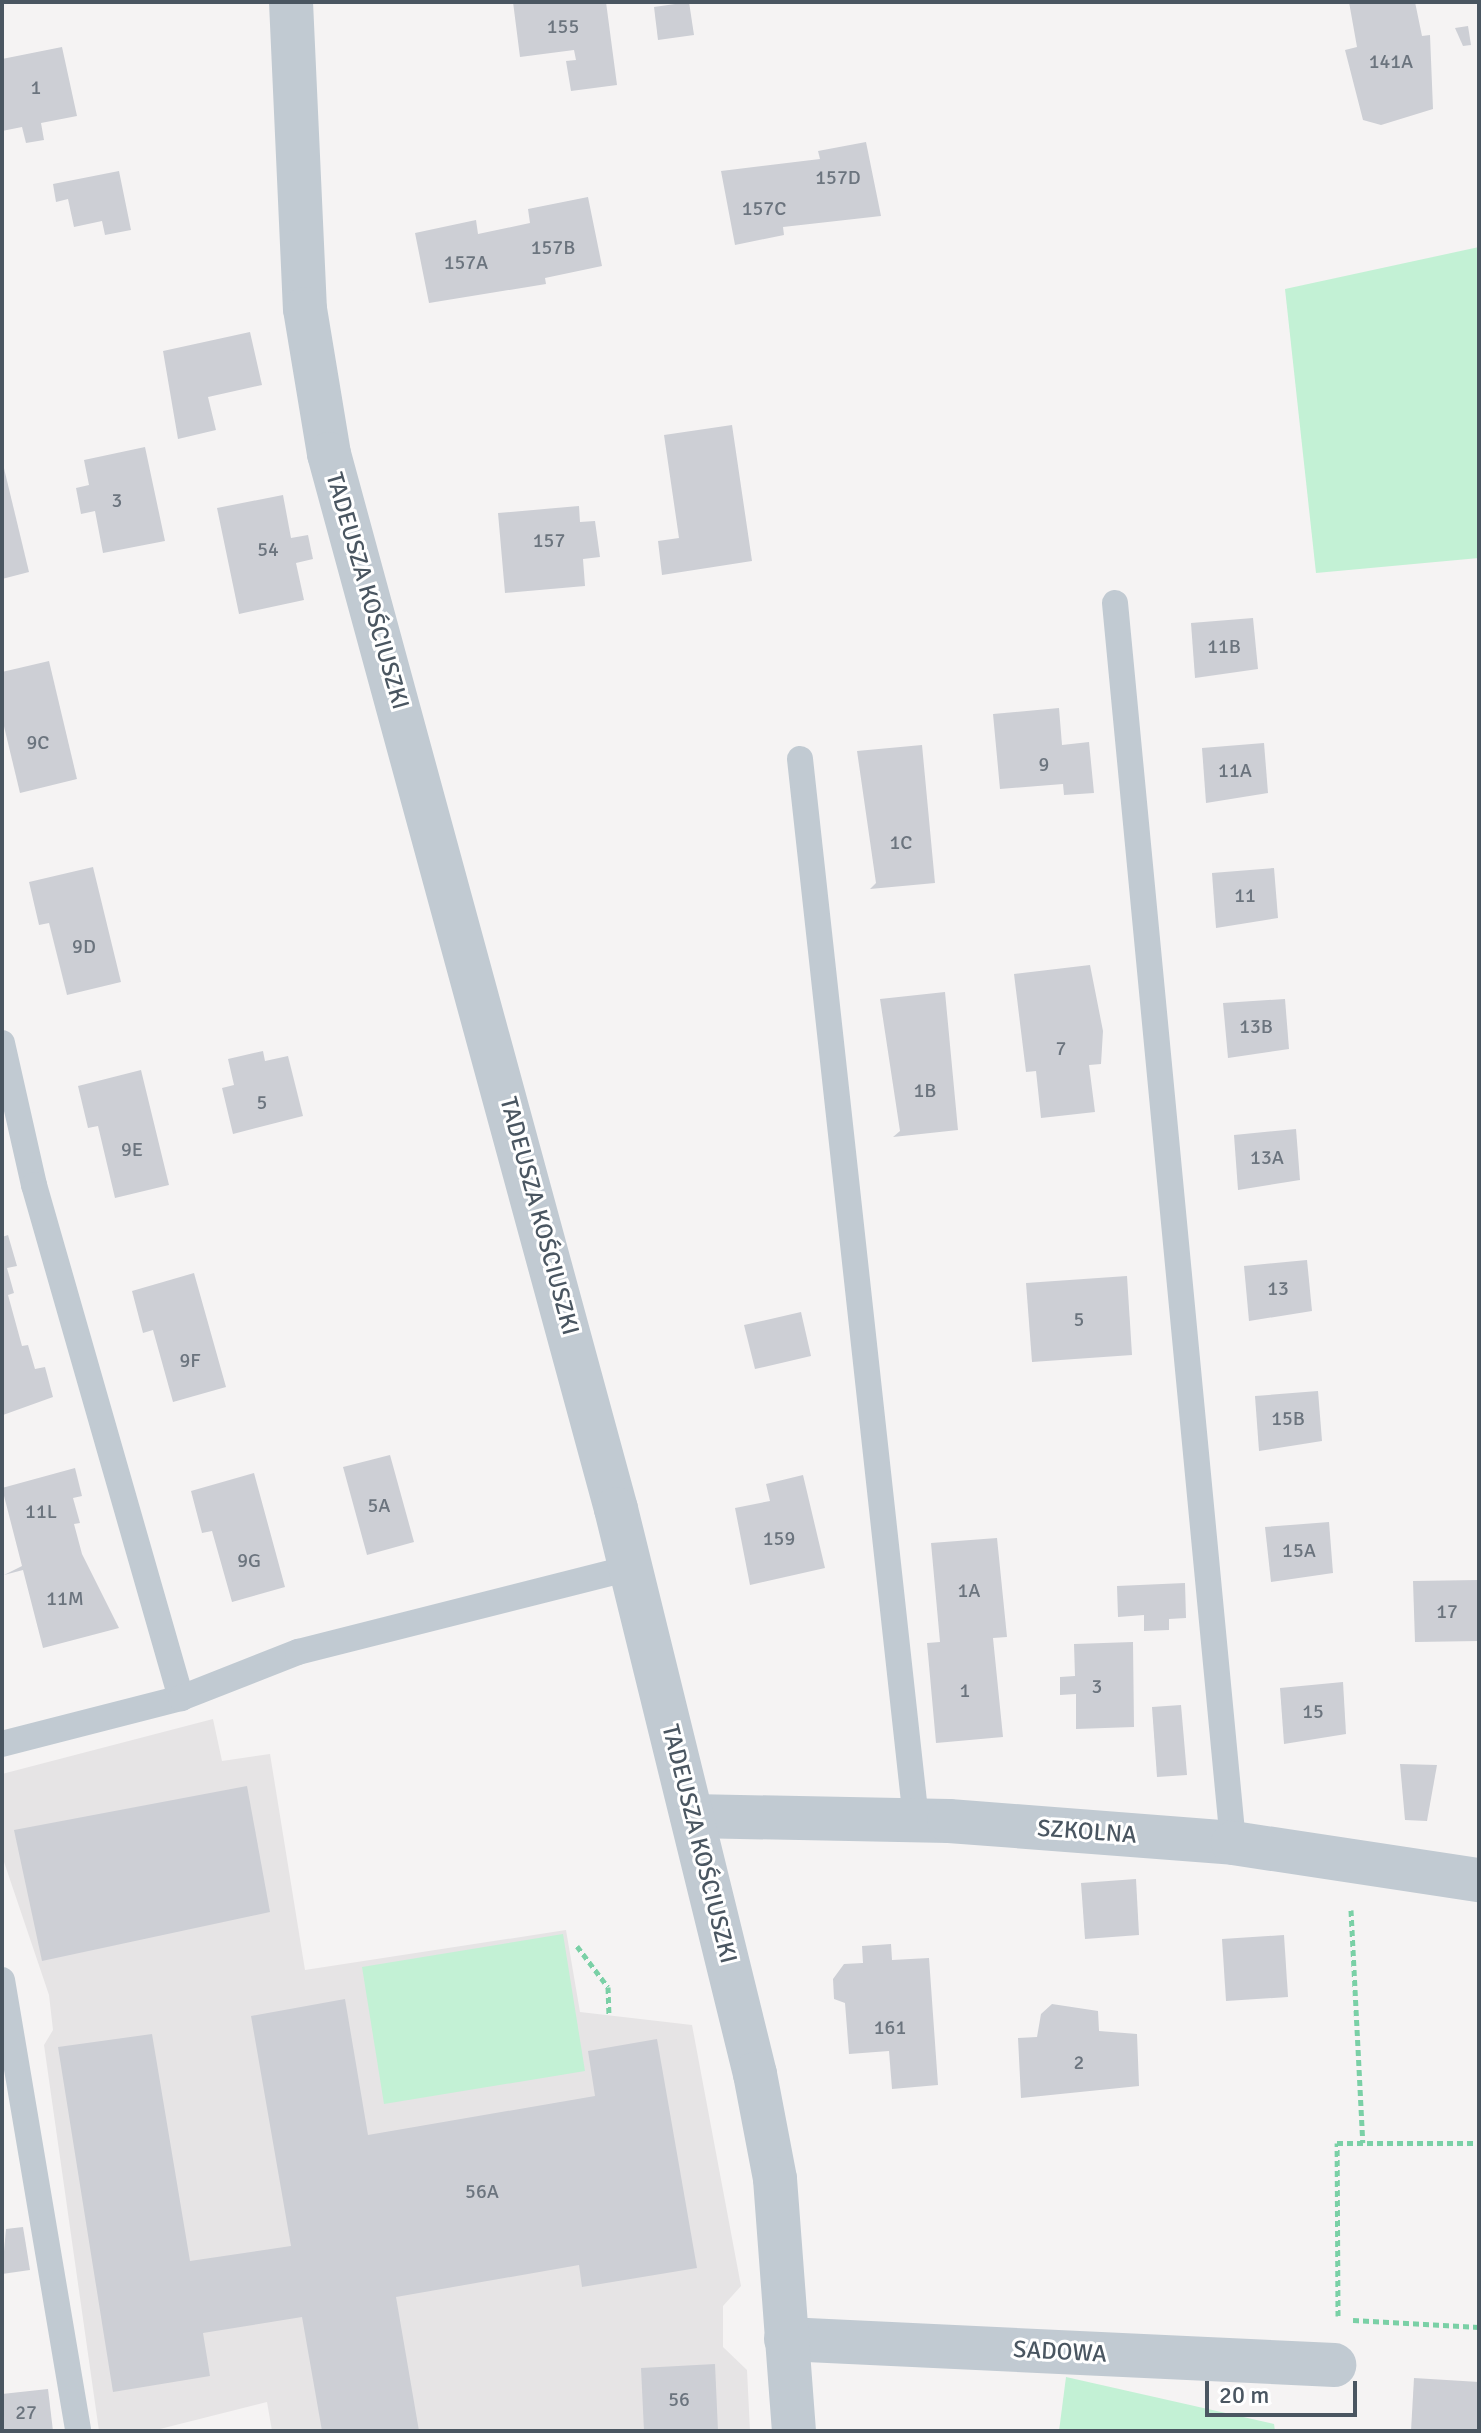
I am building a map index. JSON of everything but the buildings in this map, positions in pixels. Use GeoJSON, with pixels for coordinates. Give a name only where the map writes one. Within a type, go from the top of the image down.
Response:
{"type":"FeatureCollection","features":[{"type":"Feature","properties":{"kind":"street","name":"TADEUSZA KOŚCIUSZKI"},"geometry":{"type":"LineString","coordinates":[[291,2],[305,309],[329,454],[451,884],[631,1568],[692,1816],[775,2179],[794,2431]]}},
{"type":"Feature","properties":{"kind":"street","name":"SZKOLNA"},"geometry":{"type":"LineString","coordinates":[[692,1816],[916,1820],[1233,1843],[1479,1880]]}},
{"type":"Feature","properties":{"kind":"street","name":"SADOWA"},"geometry":{"type":"LineString","coordinates":[[786,2339],[1334,2365]]}},
{"type":"Feature","properties":{"kind":"lane"},"geometry":{"type":"LineString","coordinates":[[1115,603],[1233,1843]]}},
{"type":"Feature","properties":{"kind":"lane"},"geometry":{"type":"LineString","coordinates":[[800,759],[916,1820]]}},
{"type":"Feature","properties":{"kind":"lane"},"geometry":{"type":"LineString","coordinates":[[2,1043],[34,1185],[181,1698]]}},
{"type":"Feature","properties":{"kind":"lane"},"geometry":{"type":"LineString","coordinates":[[2,1744],[181,1698],[298,1652],[631,1568]]}},
{"type":"Feature","properties":{"kind":"lane"},"geometry":{"type":"LineString","coordinates":[[2,1980],[78,2431]]}},
{"type":"Feature","properties":{"kind":"path"},"geometry":{"type":"LineString","coordinates":[[1348,1861],[1363,2143]]}},
{"type":"Feature","properties":{"kind":"path"},"geometry":{"type":"LineString","coordinates":[[577,1946],[608,1987],[609,2015]]}},
{"type":"Feature","properties":{"kind":"path"},"geometry":{"type":"LineString","coordinates":[[1479,2143],[1337,2143],[1338,2319],[1479,2327]]}},
{"type":"Feature","properties":{"kind":"shaded area"},"geometry":{"type":"Polygon","coordinates":[[[213,1719],[222,1761],[270,1754],[305,1970],[566,1930],[580,2012],[692,2025],[741,2286],[723,2306],[723,2347],[747,2370],[750,2431],[272,2431],[267,2402],[152,2431],[99,2431],[44,2045],[53,2030],[49,1995],[2,1856],[2,1774],[213,1719]]]}},
{"type":"Feature","properties":{"kind":"green space"},"geometry":{"type":"Polygon","coordinates":[[[1479,247],[1479,558],[1316,573],[1285,289],[1479,247]]]}},
{"type":"Feature","properties":{"kind":"green space"},"geometry":{"type":"Polygon","coordinates":[[[563,1934],[585,2071],[384,2104],[362,1967],[563,1934]]]}},
{"type":"Feature","properties":{"kind":"green space"},"geometry":{"type":"Polygon","coordinates":[[[1066,2377],[1274,2424],[1275,2431],[1059,2431],[1066,2377]]]}}]}
